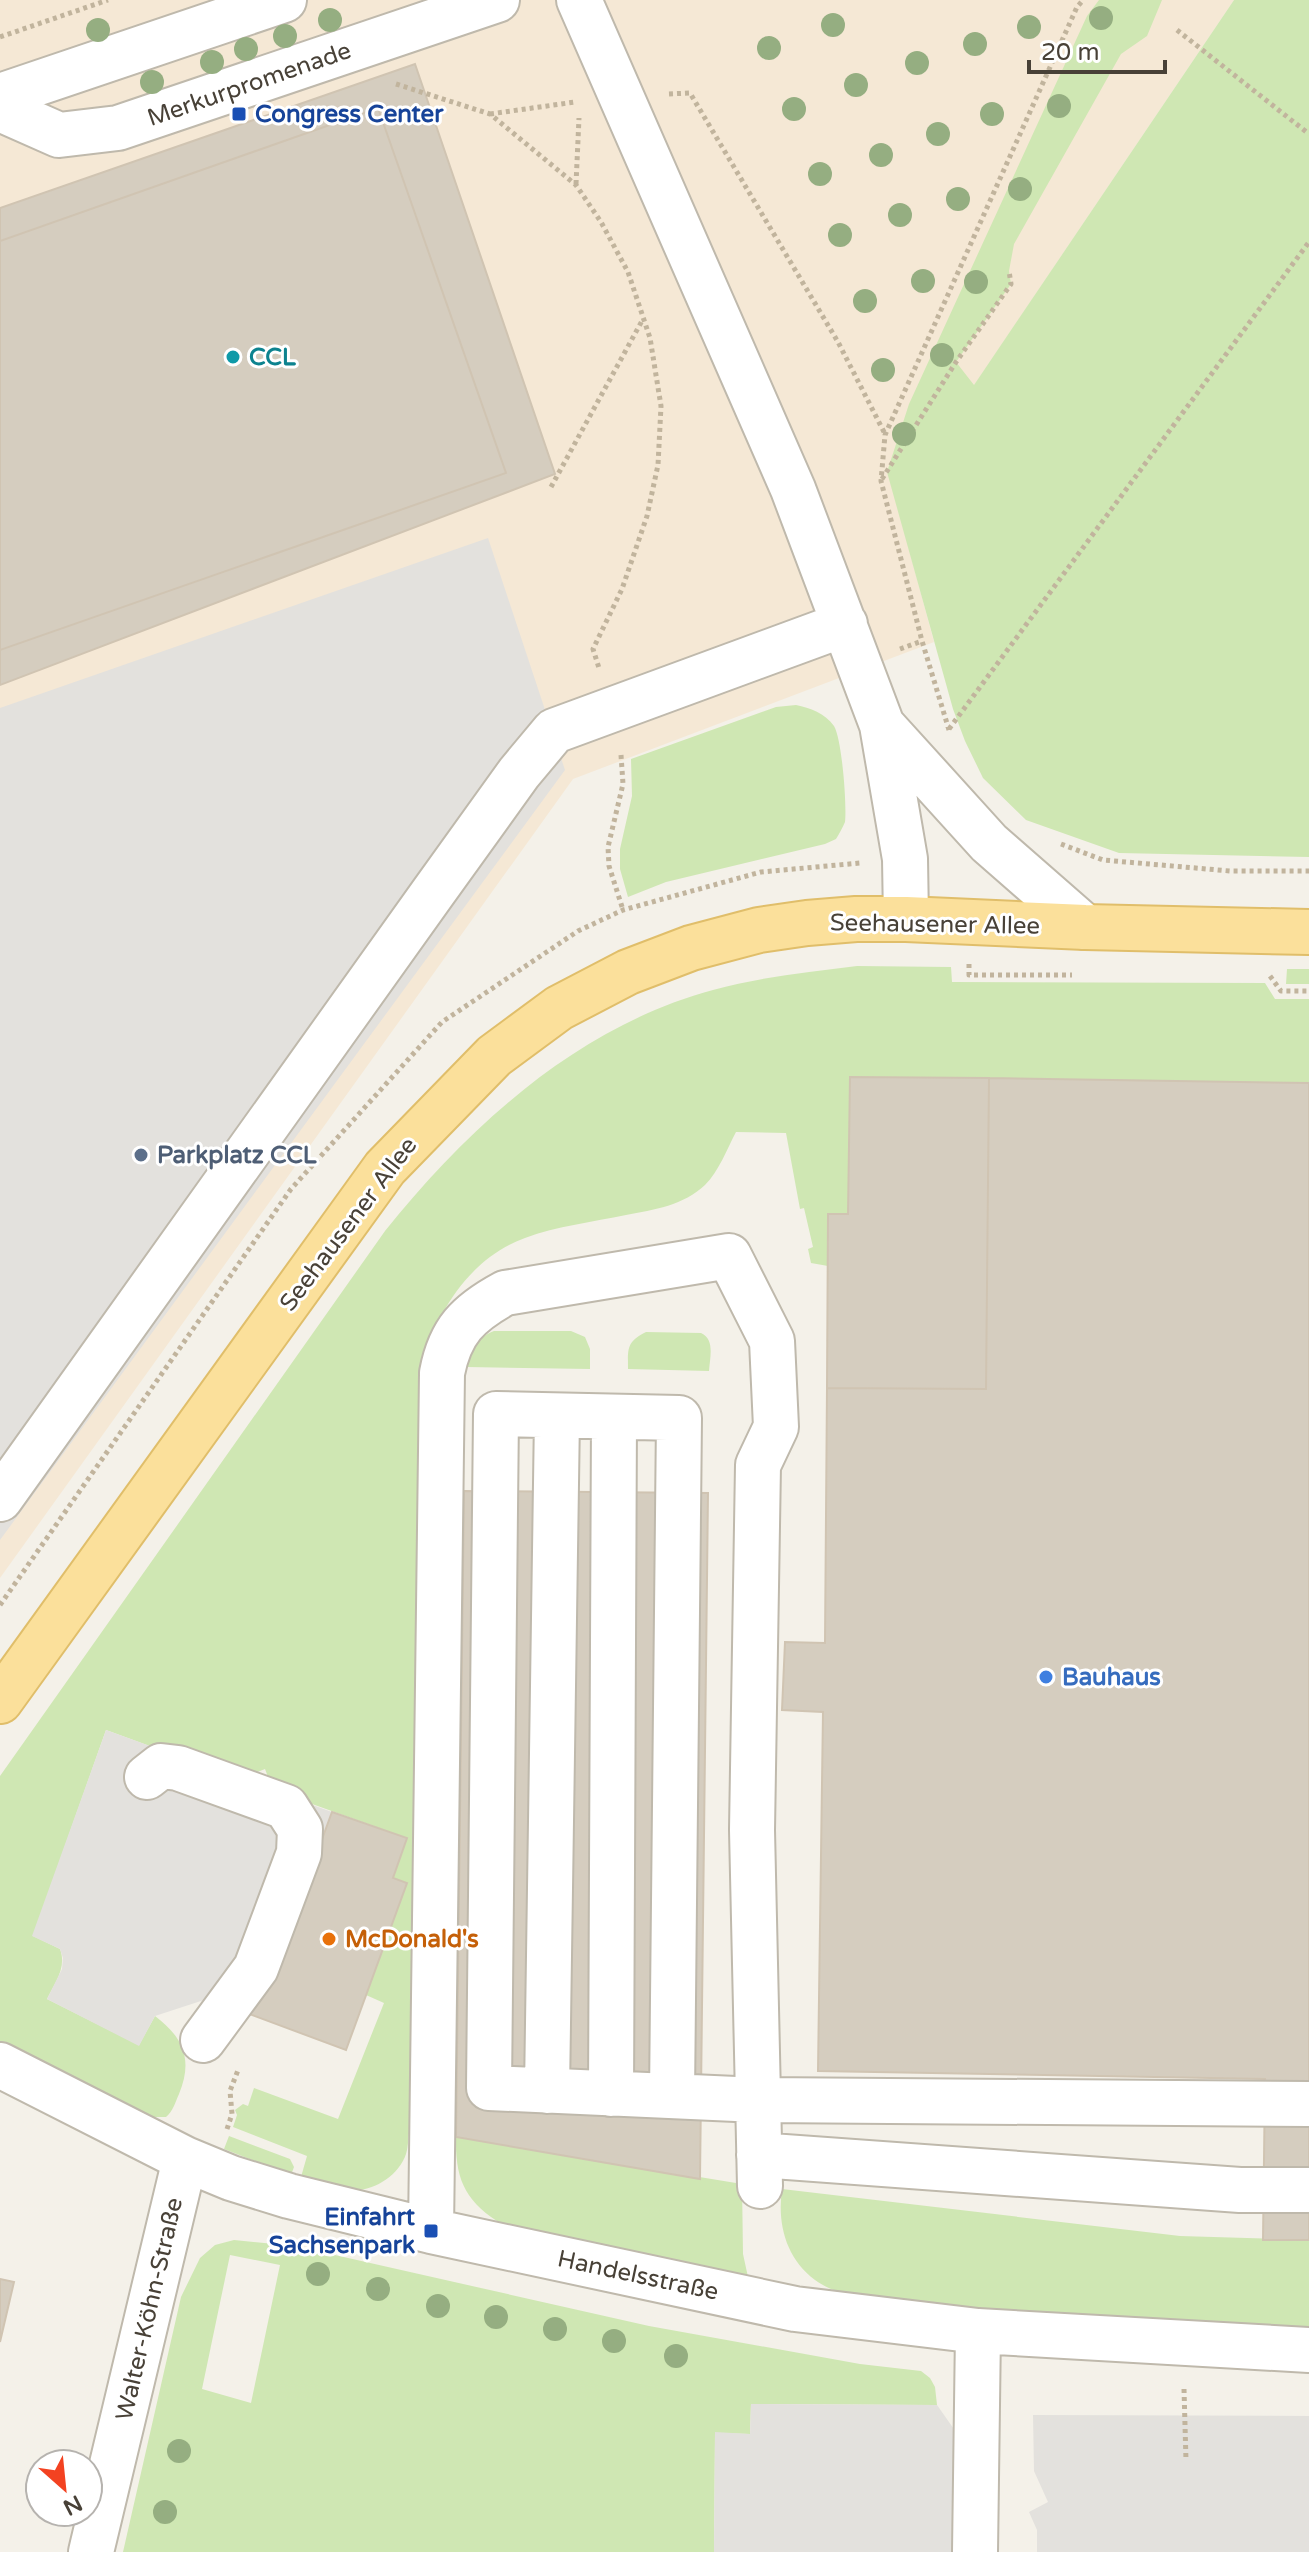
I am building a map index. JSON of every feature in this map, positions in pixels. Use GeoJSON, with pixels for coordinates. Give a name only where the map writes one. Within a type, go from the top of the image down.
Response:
{"type":"FeatureCollection","features":[{"type":"Feature","properties":{"kind":"main road","name":"Seehausener Allee"},"geometry":{"type":"LineString","coordinates":[[0,1701],[385,1168],[494,1056],[559,1008],[628,972],[691,948],[791,925],[856,919],[906,919],[1309,932]]}},
{"type":"Feature","properties":{"kind":"street"},"geometry":{"type":"LineString","coordinates":[[0,96],[284,0]]}},
{"type":"Feature","properties":{"kind":"street","name":"Merkurpromenade"},"geometry":{"type":"LineString","coordinates":[[0,109],[59,135],[118,128],[497,0]]}},
{"type":"Feature","properties":{"kind":"street"},"geometry":{"type":"LineString","coordinates":[[579,0],[793,489],[882,725],[905,859],[906,919]]}},
{"type":"Feature","properties":{"kind":"street"},"geometry":{"type":"LineString","coordinates":[[0,1499],[519,773],[554,731],[845,624]]}},
{"type":"Feature","properties":{"kind":"street"},"geometry":{"type":"LineString","coordinates":[[882,725],[989,843],[1085,927]]}},
{"type":"Feature","properties":{"kind":"street"},"geometry":{"type":"LineString","coordinates":[[431,2231],[442,1373],[450,1345],[467,1319],[483,1305],[505,1293],[729,1256],[772,1341],[776,1427],[758,1465],[752,1830],[760,2171],[1309,2190]]}},
{"type":"Feature","properties":{"kind":"street"},"geometry":{"type":"LineString","coordinates":[[672,2096],[679,1418],[496,1414],[489,2088],[758,2100],[1309,2104]]}},
{"type":"Feature","properties":{"kind":"street"},"geometry":{"type":"LineString","coordinates":[[547,2091],[557,1416]]}},
{"type":"Feature","properties":{"kind":"street"},"geometry":{"type":"LineString","coordinates":[[611,2094],[614,1417]]}},
{"type":"Feature","properties":{"kind":"street"},"geometry":{"type":"LineString","coordinates":[[147,1777],[161,1766],[178,1768],[286,1807],[300,1829],[299,1853],[256,1968],[203,2040]]}},
{"type":"Feature","properties":{"kind":"street","name":"Handelsstraße"},"geometry":{"type":"LineString","coordinates":[[0,2065],[185,2159],[231,2178],[289,2196],[431,2231],[795,2309],[978,2331],[1309,2350]]}},
{"type":"Feature","properties":{"kind":"street","name":"Walter-Köhn-Straße"},"geometry":{"type":"LineString","coordinates":[[91,2552],[185,2159]]}},
{"type":"Feature","properties":{"kind":"street"},"geometry":{"type":"LineString","coordinates":[[975,2552],[978,2331]]}},
{"type":"Feature","properties":{"kind":"path"},"geometry":{"type":"LineString","coordinates":[[0,37],[108,0]]}},
{"type":"Feature","properties":{"kind":"path"},"geometry":{"type":"LineString","coordinates":[[952,741],[922,641],[881,481],[885,435],[1077,7],[1083,0]]}},
{"type":"Feature","properties":{"kind":"path"},"geometry":{"type":"LineString","coordinates":[[1177,30],[1309,134]]}},
{"type":"Feature","properties":{"kind":"path"},"geometry":{"type":"LineString","coordinates":[[390,82],[490,114],[576,185],[601,222],[628,272],[650,338],[661,406],[658,465],[647,516],[622,589],[593,649],[622,759],[623,784],[608,847],[609,866],[623,910]]}},
{"type":"Feature","properties":{"kind":"path"},"geometry":{"type":"LineString","coordinates":[[699,108],[838,342],[885,435]]}},
{"type":"Feature","properties":{"kind":"path"},"geometry":{"type":"LineString","coordinates":[[576,185],[579,116]]}},
{"type":"Feature","properties":{"kind":"path"},"geometry":{"type":"LineString","coordinates":[[949,729],[1309,242]]}},
{"type":"Feature","properties":{"kind":"path"},"geometry":{"type":"LineString","coordinates":[[881,481],[956,362],[1011,284],[1009,271]]}},
{"type":"Feature","properties":{"kind":"path"},"geometry":{"type":"LineString","coordinates":[[551,487],[643,318]]}},
{"type":"Feature","properties":{"kind":"path"},"geometry":{"type":"LineString","coordinates":[[1050,840],[1103,860],[1230,871],[1309,871]]}},
{"type":"Feature","properties":{"kind":"path"},"geometry":{"type":"LineString","coordinates":[[0,1605],[301,1177],[442,1022],[578,931],[623,910],[761,872],[905,859]]}},
{"type":"Feature","properties":{"kind":"path"},"geometry":{"type":"LineString","coordinates":[[1270,976],[1281,991],[1309,991]]}},
{"type":"Feature","properties":{"kind":"path"},"geometry":{"type":"LineString","coordinates":[[185,2159],[221,2143],[232,2114],[230,2091],[241,2062]]}},
{"type":"Feature","properties":{"kind":"path"},"geometry":{"type":"LineString","coordinates":[[1184,2380],[1186,2461]]}},
{"type":"Feature","properties":{"kind":"shaded area"},"geometry":{"type":"Polygon","coordinates":[[[0,0],[1234,0],[896,501],[934,642],[573,779],[0,1578],[0,0]]]}},
{"type":"Feature","properties":{"kind":"shaded area","name":"Parkplatz CCL"},"geometry":{"type":"Polygon","coordinates":[[[488,538],[565,770],[0,1540],[0,708],[488,538]]]}},
{"type":"Feature","properties":{"kind":"shaded area"},"geometry":{"type":"Polygon","coordinates":[[[106,1730],[332,1812],[318,1850],[244,2012],[207,1999],[155,2016],[139,2046],[47,1999],[62,1969],[63,1958],[60,1949],[32,1936],[106,1730]]]}},
{"type":"Feature","properties":{"kind":"shaded area"},"geometry":{"type":"Polygon","coordinates":[[[751,2404],[937,2405],[975,2459],[975,2552],[714,2552],[715,2432],[750,2434],[751,2404]]]}},
{"type":"Feature","properties":{"kind":"shaded area"},"geometry":{"type":"Polygon","coordinates":[[[1033,2415],[1309,2416],[1309,2552],[1037,2552],[1037,2530],[1029,2512],[1048,2502],[1034,2471],[1033,2415]]]}},
{"type":"Feature","properties":{"kind":"green space"},"geometry":{"type":"Polygon","coordinates":[[[1099,0],[1162,0],[1147,36],[1121,54],[1014,244],[1009,271],[1011,284],[956,362],[974,385],[1234,0],[1309,0],[1309,857],[1119,853],[1026,820],[983,778],[965,741],[953,709],[887,472],[909,404],[1087,16],[1099,0]]]}},
{"type":"Feature","properties":{"kind":"green space"},"geometry":{"type":"Polygon","coordinates":[[[796,705],[822,714],[837,733],[845,822],[836,839],[666,882],[628,897],[620,869],[620,849],[632,796],[631,759],[776,707],[796,705]]]}},
{"type":"Feature","properties":{"kind":"green space"},"geometry":{"type":"Polygon","coordinates":[[[857,966],[951,967],[952,982],[1265,983],[1275,999],[1309,999],[1309,1083],[989,1078],[848,1214],[828,1214],[828,1266],[811,1263],[808,1249],[813,1247],[804,1208],[800,1209],[786,1133],[736,1132],[710,1179],[697,1192],[678,1202],[537,1234],[505,1247],[488,1259],[458,1289],[446,1307],[421,1366],[409,2134],[403,2162],[392,2175],[377,2185],[360,2190],[345,2189],[301,2177],[307,2156],[233,2127],[237,2115],[235,2110],[243,2104],[248,2106],[254,2088],[338,2119],[384,2003],[366,1995],[407,1883],[393,1878],[407,1838],[273,1790],[265,1769],[255,1773],[259,1786],[106,1730],[33,1936],[60,1949],[62,1956],[59,1975],[47,1999],[139,2045],[155,2016],[173,2033],[183,2050],[185,2071],[174,2107],[168,2115],[154,2117],[0,2041],[0,1776],[385,1231],[453,1154],[491,1118],[573,1054],[617,1028],[664,1006],[731,985],[857,966]]]}},
{"type":"Feature","properties":{"kind":"green space"},"geometry":{"type":"Polygon","coordinates":[[[1287,969],[1309,969],[1309,984],[1286,984],[1287,969]]]}},
{"type":"Feature","properties":{"kind":"green space"},"geometry":{"type":"Polygon","coordinates":[[[494,1331],[571,1331],[585,1337],[590,1349],[590,1369],[467,1367],[474,1344],[494,1331]]]}},
{"type":"Feature","properties":{"kind":"green space"},"geometry":{"type":"Polygon","coordinates":[[[646,1332],[701,1333],[710,1344],[709,1371],[628,1369],[630,1347],[635,1339],[646,1332]]]}},
{"type":"Feature","properties":{"kind":"green space"},"geometry":{"type":"Polygon","coordinates":[[[229,2136],[290,2159],[294,2167],[291,2175],[224,2149],[229,2136]]]}},
{"type":"Feature","properties":{"kind":"green space"},"geometry":{"type":"Polygon","coordinates":[[[456,2137],[742,2184],[743,2254],[748,2277],[503,2225],[480,2208],[465,2189],[458,2166],[456,2137]]]}},
{"type":"Feature","properties":{"kind":"green space"},"geometry":{"type":"Polygon","coordinates":[[[782,2189],[1180,2236],[1309,2240],[1309,2328],[1013,2312],[850,2295],[815,2280],[790,2251],[781,2215],[782,2189]]]}},
{"type":"Feature","properties":{"kind":"green space"},"geometry":{"type":"Polygon","coordinates":[[[234,2240],[295,2246],[649,2326],[860,2364],[921,2371],[935,2387],[937,2405],[751,2404],[750,2434],[715,2433],[714,2552],[123,2552],[181,2297],[200,2258],[215,2245],[234,2240]],[[230,2255],[202,2389],[251,2403],[280,2265],[230,2255]]]}},
{"type":"Feature","properties":{"kind":"building","name":"CCL"},"geometry":{"type":"Polygon","coordinates":[[[415,64],[555,474],[0,685],[0,208],[415,64]]]}},
{"type":"Feature","properties":{"kind":"building","name":"CCL"},"geometry":{"type":"Polygon","coordinates":[[[378,108],[506,473],[0,650],[0,241],[378,108]]]}},
{"type":"Feature","properties":{"kind":"building"},"geometry":{"type":"Polygon","coordinates":[[[850,1077],[989,1078],[986,1389],[827,1388],[828,1214],[848,1214],[850,1077]]]}},
{"type":"Feature","properties":{"kind":"building","name":"Bauhaus"},"geometry":{"type":"Polygon","coordinates":[[[989,1078],[1309,1083],[1309,2240],[1263,2240],[1265,2079],[818,2071],[823,1712],[782,1710],[785,1642],[825,1643],[827,1388],[986,1389],[989,1078]]]}},
{"type":"Feature","properties":{"kind":"building"},"geometry":{"type":"Polygon","coordinates":[[[464,1491],[708,1493],[700,2179],[456,2137],[464,1491]]]}},
{"type":"Feature","properties":{"kind":"building","name":"McDonald's"},"geometry":{"type":"Polygon","coordinates":[[[332,1812],[407,1838],[393,1878],[407,1883],[346,2050],[244,2012],[318,1850],[332,1812]]]}},
{"type":"Feature","properties":{"kind":"building"},"geometry":{"type":"Polygon","coordinates":[[[0,2279],[14,2282],[0,2342],[0,2279]]]}},
{"type":"Feature","properties":{"kind":"place","name":"Congress Center"},"geometry":{"type":"Point","coordinates":[239,114]}},
{"type":"Feature","properties":{"kind":"place","name":"CCL"},"geometry":{"type":"Point","coordinates":[233,357]}},
{"type":"Feature","properties":{"kind":"place","name":"Parkplatz CCL"},"geometry":{"type":"Point","coordinates":[141,1155]}},
{"type":"Feature","properties":{"kind":"place","name":"Bauhaus"},"geometry":{"type":"Point","coordinates":[1046,1677]}},
{"type":"Feature","properties":{"kind":"place","name":"McDonald's"},"geometry":{"type":"Point","coordinates":[329,1939]}},
{"type":"Feature","properties":{"kind":"place","name":"Einfahrt Sachsenpark"},"geometry":{"type":"Point","coordinates":[431,2231]}}]}
